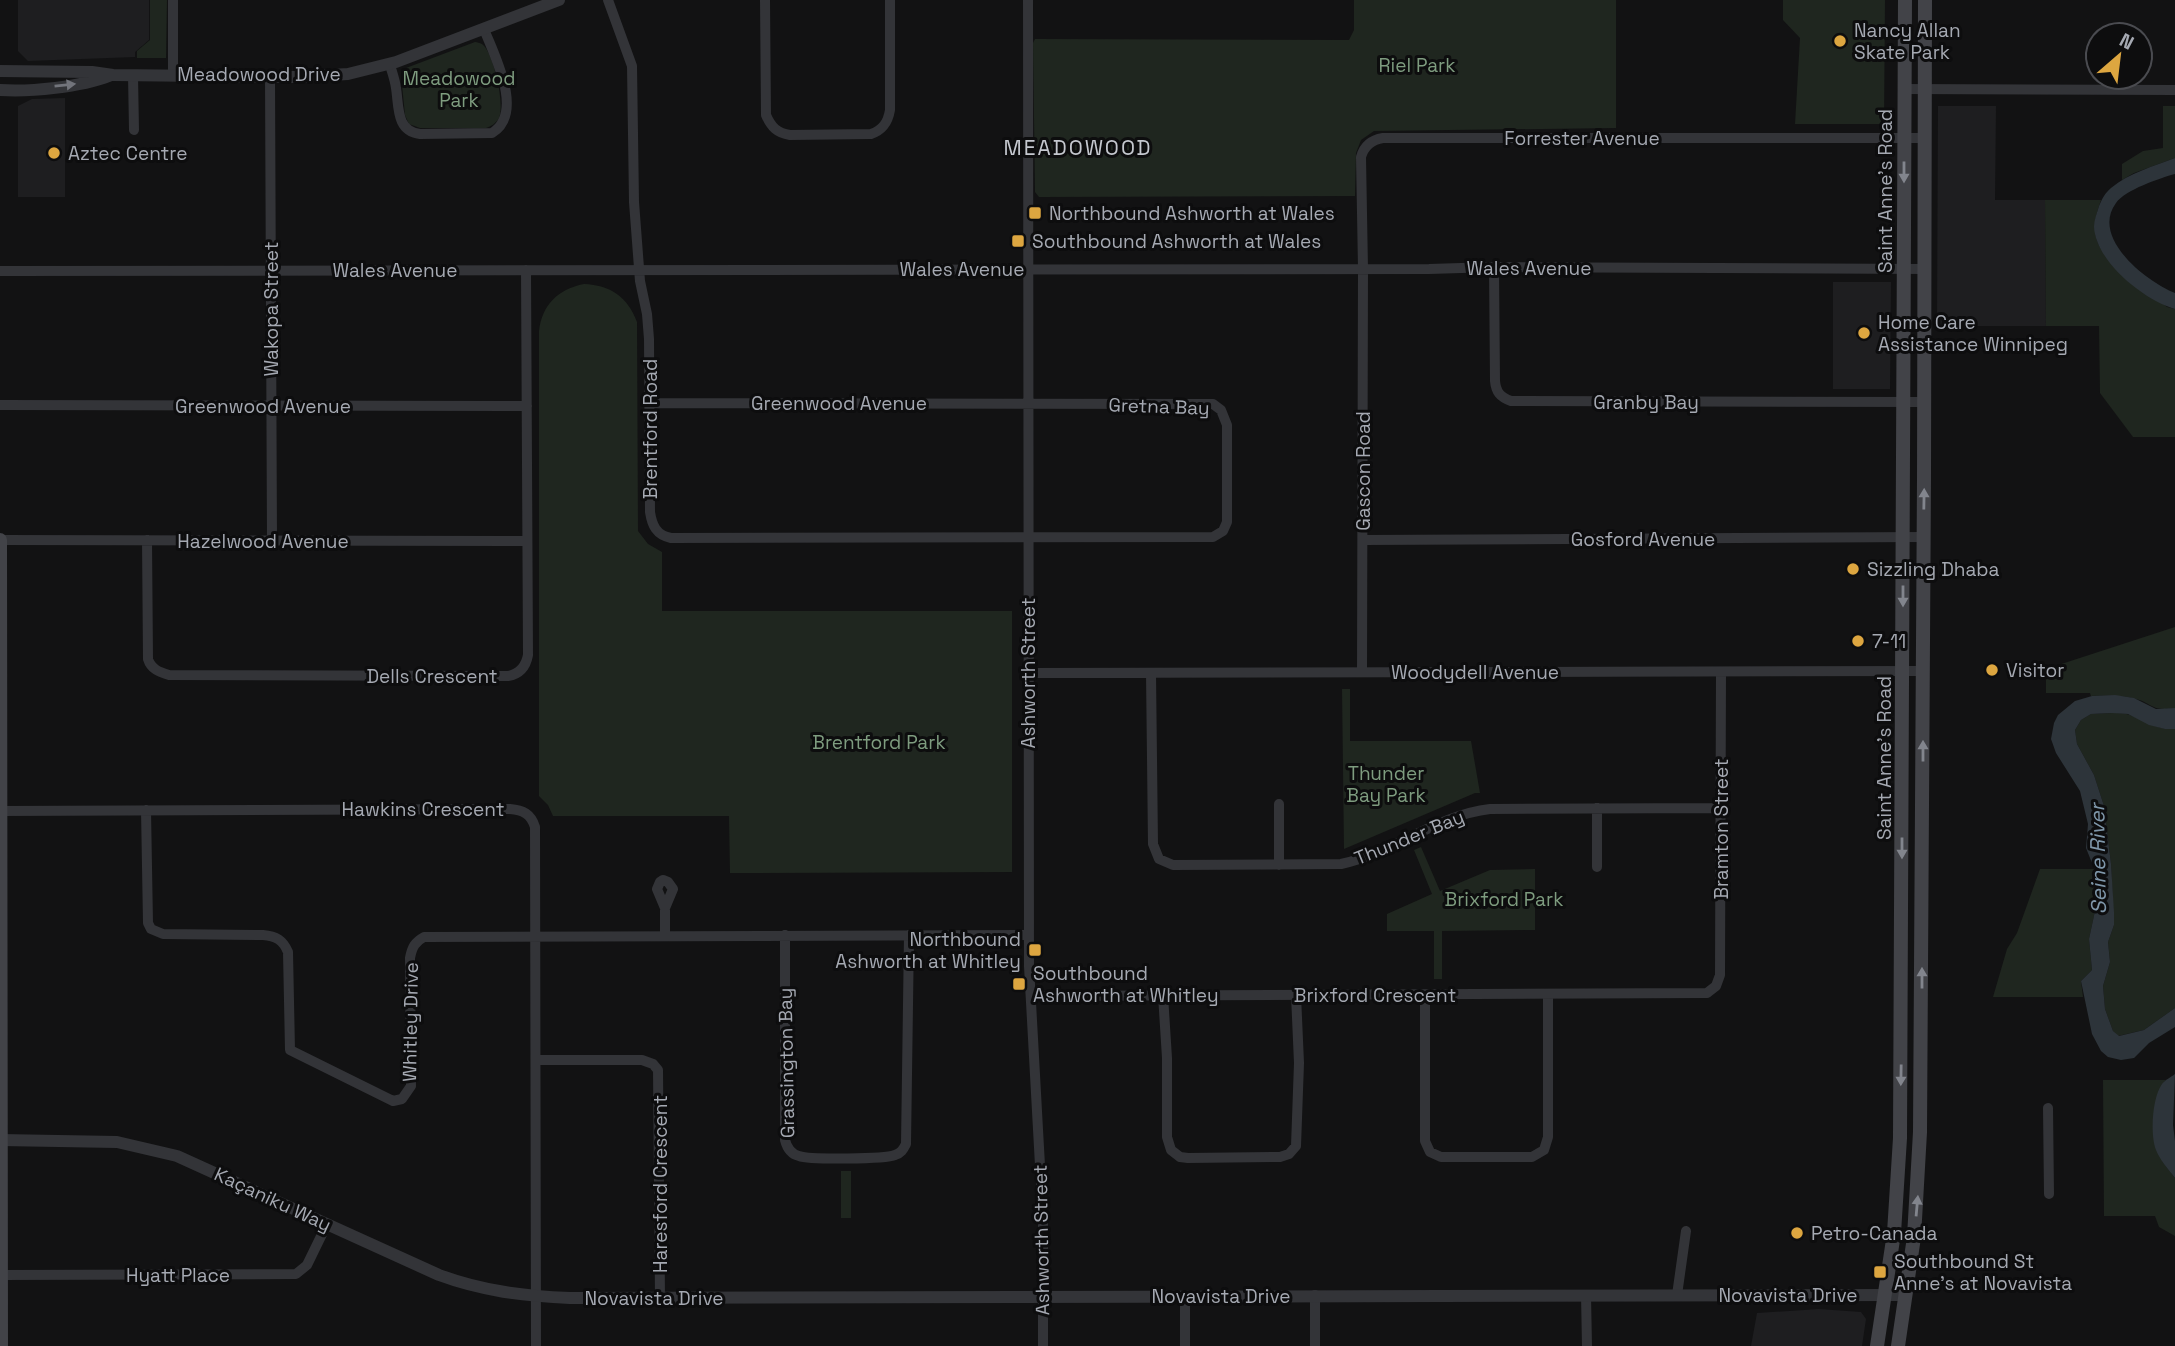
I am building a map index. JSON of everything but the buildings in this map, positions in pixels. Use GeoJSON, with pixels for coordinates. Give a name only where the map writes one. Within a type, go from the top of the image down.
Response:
{"type":"FeatureCollection","features":[{"type":"Feature","properties":{"kind":"main road","name":"Saint Anne's Road"},"geometry":{"type":"LineString","coordinates":[[1898,1346],[1914,1237],[1920,1132],[1925,0]]}},
{"type":"Feature","properties":{"kind":"main road","name":"Saint Anne's Road"},"geometry":{"type":"LineString","coordinates":[[1877,1346],[1894,1233],[1900,1152],[1904,2]]}},
{"type":"Feature","properties":{"kind":"main road"},"geometry":{"type":"LineString","coordinates":[[1903,398],[1924,398]]}},
{"type":"Feature","properties":{"kind":"main road"},"geometry":{"type":"LineString","coordinates":[[0,540],[1,1346]]}},
{"type":"Feature","properties":{"kind":"street"},"geometry":{"type":"LineString","coordinates":[[173,0],[173,75]]}},
{"type":"Feature","properties":{"kind":"street","name":"Meadowood Drive"},"geometry":{"type":"LineString","coordinates":[[0,71],[92,72],[113,75],[337,76],[390,65],[559,0]]}},
{"type":"Feature","properties":{"kind":"street","name":"Brentford Road"},"geometry":{"type":"LineString","coordinates":[[608,0],[632,66],[634,202],[639,270],[648,324],[650,512],[653,526],[665,537],[1027,538]]}},
{"type":"Feature","properties":{"kind":"street"},"geometry":{"type":"LineString","coordinates":[[765,0],[766,115],[777,131],[790,135],[871,134],[881,130],[887,123],[890,110],[890,0]]}},
{"type":"Feature","properties":{"kind":"street","name":"Ashworth Street"},"geometry":{"type":"LineString","coordinates":[[1028,0],[1029,935],[1043,1220],[1043,1346]]}},
{"type":"Feature","properties":{"kind":"street"},"geometry":{"type":"LineString","coordinates":[[390,65],[396,85],[399,116],[406,130],[420,134],[492,133],[506,117],[506,89],[484,29]]}},
{"type":"Feature","properties":{"kind":"street","name":"Meadowood Drive"},"geometry":{"type":"LineString","coordinates":[[0,90],[15,91],[92,83],[113,75]]}},
{"type":"Feature","properties":{"kind":"street"},"geometry":{"type":"LineString","coordinates":[[133,75],[134,130]]}},
{"type":"Feature","properties":{"kind":"street","name":"Wakopa Street"},"geometry":{"type":"LineString","coordinates":[[270,77],[272,541]]}},
{"type":"Feature","properties":{"kind":"street"},"geometry":{"type":"LineString","coordinates":[[1903,89],[2175,90]]}},
{"type":"Feature","properties":{"kind":"street","name":"Forrester Avenue"},"geometry":{"type":"LineString","coordinates":[[1363,269],[1362,157],[1363,151],[1376,139],[1925,138]]}},
{"type":"Feature","properties":{"kind":"street","name":"Wales Avenue"},"geometry":{"type":"LineString","coordinates":[[0,271],[1494,267],[1924,269]]}},
{"type":"Feature","properties":{"kind":"street","name":"Granby Bay"},"geometry":{"type":"LineString","coordinates":[[1494,267],[1495,381],[1501,396],[1511,401],[1903,398]]}},
{"type":"Feature","properties":{"kind":"street","name":"Gascon Road"},"geometry":{"type":"LineString","coordinates":[[1362,673],[1363,269]]}},
{"type":"Feature","properties":{"kind":"street","name":"Dells Crescent"},"geometry":{"type":"LineString","coordinates":[[147,540],[148,659],[154,668],[169,675],[513,675],[523,668],[527,660],[526,270]]}},
{"type":"Feature","properties":{"kind":"street","name":"Greenwood Avenue"},"geometry":{"type":"LineString","coordinates":[[650,403],[1028,404]]}},
{"type":"Feature","properties":{"kind":"street","name":"Gretna Bay"},"geometry":{"type":"LineString","coordinates":[[1027,538],[1213,537],[1223,531],[1227,522],[1228,497],[1226,417],[1213,404],[1028,404]]}},
{"type":"Feature","properties":{"kind":"street","name":"Greenwood Avenue"},"geometry":{"type":"LineString","coordinates":[[0,405],[527,405]]}},
{"type":"Feature","properties":{"kind":"street","name":"Gosford Avenue"},"geometry":{"type":"LineString","coordinates":[[1363,540],[1923,537]]}},
{"type":"Feature","properties":{"kind":"street","name":"Hazelwood Avenue"},"geometry":{"type":"LineString","coordinates":[[0,540],[527,541]]}},
{"type":"Feature","properties":{"kind":"street","name":"Woodydell Avenue"},"geometry":{"type":"LineString","coordinates":[[1028,674],[1923,671]]}},
{"type":"Feature","properties":{"kind":"street","name":"Bramton Street"},"geometry":{"type":"LineString","coordinates":[[1716,986],[1720,975],[1721,672]]}},
{"type":"Feature","properties":{"kind":"street","name":"Thunder Bay"},"geometry":{"type":"LineString","coordinates":[[1151,673],[1152,836],[1157,855],[1163,862],[1173,865],[1332,865],[1359,859],[1479,810],[1721,808]]}},
{"type":"Feature","properties":{"kind":"street"},"geometry":{"type":"LineString","coordinates":[[1279,804],[1279,865]]}},
{"type":"Feature","properties":{"kind":"street"},"geometry":{"type":"LineString","coordinates":[[1597,808],[1597,867]]}},
{"type":"Feature","properties":{"kind":"street","name":"Hawkins Crescent"},"geometry":{"type":"LineString","coordinates":[[0,811],[510,809],[522,811],[529,816],[535,827],[536,1346]]}},
{"type":"Feature","properties":{"kind":"street","name":"Whitley Drive"},"geometry":{"type":"LineString","coordinates":[[146,810],[151,929],[163,934],[263,935],[279,939],[288,952],[290,1050],[393,1101],[402,1099],[411,1086],[410,958],[416,941],[424,937],[1029,935]]}},
{"type":"Feature","properties":{"kind":"street"},"geometry":{"type":"LineString","coordinates":[[664,908],[665,936]]}},
{"type":"Feature","properties":{"kind":"street","name":"Grassington Bay"},"geometry":{"type":"LineString","coordinates":[[785,935],[785,1140],[791,1152],[799,1156],[889,1157],[904,1149],[908,1139],[909,935]]}},
{"type":"Feature","properties":{"kind":"street","name":"Brixford Crescent"},"geometry":{"type":"LineString","coordinates":[[1031,996],[1702,994],[1716,986]]}},
{"type":"Feature","properties":{"kind":"street"},"geometry":{"type":"LineString","coordinates":[[1425,995],[1425,1141],[1430,1152],[1441,1157],[1532,1157],[1544,1150],[1548,1137],[1548,994]]}},
{"type":"Feature","properties":{"kind":"street"},"geometry":{"type":"LineString","coordinates":[[1163,995],[1167,1058],[1167,1137],[1171,1150],[1180,1157],[1188,1158],[1280,1157],[1289,1154],[1296,1146],[1299,1063],[1296,995]]}},
{"type":"Feature","properties":{"kind":"street","name":"Haresford Crescent"},"geometry":{"type":"LineString","coordinates":[[536,1060],[642,1060],[653,1064],[658,1070],[660,1298]]}},
{"type":"Feature","properties":{"kind":"street"},"geometry":{"type":"LineString","coordinates":[[2048,1108],[2049,1194]]}},
{"type":"Feature","properties":{"kind":"street","name":"Kaçaniku Way"},"geometry":{"type":"LineString","coordinates":[[0,1140],[102,1141],[145,1147],[190,1161],[463,1284],[536,1297]]}},
{"type":"Feature","properties":{"kind":"street","name":"Hyatt Place"},"geometry":{"type":"LineString","coordinates":[[1,1275],[296,1273],[307,1265],[327,1224]]}},
{"type":"Feature","properties":{"kind":"street"},"geometry":{"type":"LineString","coordinates":[[1677,1295],[1686,1231]]}},
{"type":"Feature","properties":{"kind":"street"},"geometry":{"type":"LineString","coordinates":[[1315,1295],[1315,1346]]}},
{"type":"Feature","properties":{"kind":"street"},"geometry":{"type":"LineString","coordinates":[[1586,1295],[1587,1346]]}},
{"type":"Feature","properties":{"kind":"street","name":"Novavista Drive"},"geometry":{"type":"LineString","coordinates":[[536,1297],[1906,1295]]}},
{"type":"Feature","properties":{"kind":"street"},"geometry":{"type":"LineString","coordinates":[[1185,1296],[1185,1346]]}},
{"type":"Feature","properties":{"kind":"shaded area"},"geometry":{"type":"Polygon","coordinates":[[[18,0],[149,0],[149,40],[135,52],[135,57],[28,61],[18,51],[18,0]]]}},
{"type":"Feature","properties":{"kind":"shaded area"},"geometry":{"type":"Polygon","coordinates":[[[65,98],[65,197],[18,197],[18,106],[32,99],[65,98]]]}},
{"type":"Feature","properties":{"kind":"shaded area"},"geometry":{"type":"Polygon","coordinates":[[[1938,106],[1996,106],[1995,200],[2045,200],[2046,326],[1937,326],[1938,106]]]}},
{"type":"Feature","properties":{"kind":"shaded area"},"geometry":{"type":"Polygon","coordinates":[[[1833,282],[1891,282],[1890,389],[1833,389],[1833,282]]]}},
{"type":"Feature","properties":{"kind":"shaded area"},"geometry":{"type":"Polygon","coordinates":[[[1819,1309],[1861,1312],[1866,1319],[1862,1346],[1751,1346],[1757,1313],[1819,1309]]]}},
{"type":"Feature","properties":{"kind":"green space"},"geometry":{"type":"Polygon","coordinates":[[[150,0],[167,0],[166,58],[137,58],[137,51],[150,40],[150,0]]]}},
{"type":"Feature","properties":{"kind":"green space","name":"Riel Park"},"geometry":{"type":"Polygon","coordinates":[[[1354,0],[1616,0],[1616,128],[1374,131],[1361,140],[1356,153],[1355,196],[1039,197],[1035,192],[1035,39],[1349,40],[1354,30],[1354,0]]]}},
{"type":"Feature","properties":{"kind":"green space"},"geometry":{"type":"Polygon","coordinates":[[[1783,0],[1885,0],[1884,124],[1795,124],[1800,38],[1783,20],[1783,0]]]}},
{"type":"Feature","properties":{"kind":"green space","name":"Meadowood Park"},"geometry":{"type":"Polygon","coordinates":[[[475,42],[485,47],[495,71],[501,102],[497,121],[486,128],[420,128],[409,124],[405,115],[401,75],[406,68],[475,42]]]}},
{"type":"Feature","properties":{"kind":"green space"},"geometry":{"type":"Polygon","coordinates":[[[2163,106],[2175,106],[2175,158],[2122,180],[2122,164],[2143,151],[2163,148],[2163,106]]]}},
{"type":"Feature","properties":{"kind":"green space"},"geometry":{"type":"Polygon","coordinates":[[[2045,200],[2101,200],[2095,235],[2103,251],[2167,307],[2175,309],[2175,437],[2133,437],[2100,393],[2099,326],[2046,326],[2045,200]]]}},
{"type":"Feature","properties":{"kind":"green space","name":"Brentford Park"},"geometry":{"type":"Polygon","coordinates":[[[584,284],[602,287],[617,294],[629,306],[637,322],[638,531],[648,544],[662,552],[662,611],[1012,611],[1012,872],[730,873],[729,816],[553,816],[548,805],[539,796],[539,331],[544,313],[553,300],[566,290],[584,284]]]}},
{"type":"Feature","properties":{"kind":"green space"},"geometry":{"type":"Polygon","coordinates":[[[2175,627],[2175,708],[2160,709],[2122,696],[2046,693],[2046,669],[2175,627]]]}},
{"type":"Feature","properties":{"kind":"green space","name":"Thunder Bay Park"},"geometry":{"type":"Polygon","coordinates":[[[1342,689],[1350,689],[1350,741],[1471,741],[1480,793],[1344,849],[1342,689]]]}},
{"type":"Feature","properties":{"kind":"green space"},"geometry":{"type":"Polygon","coordinates":[[[2091,714],[2128,714],[2157,727],[2175,729],[2175,1008],[2144,1030],[2118,1036],[2113,1031],[2105,1009],[2103,986],[2110,962],[2108,942],[2114,925],[2111,864],[2104,806],[2094,775],[2077,744],[2075,730],[2081,720],[2091,714]]]}},
{"type":"Feature","properties":{"kind":"green space","name":"Brixford Park"},"geometry":{"type":"Polygon","coordinates":[[[1421,847],[1440,891],[1490,870],[1535,869],[1535,930],[1442,931],[1442,979],[1434,979],[1434,931],[1387,931],[1387,914],[1432,894],[1414,850],[1421,847]]]}},
{"type":"Feature","properties":{"kind":"green space"},"geometry":{"type":"Polygon","coordinates":[[[2040,869],[2094,869],[2095,911],[2089,939],[2092,970],[2081,981],[2083,997],[1993,997],[2007,949],[2017,933],[2040,869]]]}},
{"type":"Feature","properties":{"kind":"green space"},"geometry":{"type":"Polygon","coordinates":[[[2103,1080],[2166,1080],[2163,1083],[2162,1161],[2175,1178],[2175,1236],[2159,1227],[2155,1216],[2104,1216],[2103,1080]]]}},
{"type":"Feature","properties":{"kind":"green space"},"geometry":{"type":"Polygon","coordinates":[[[841,1171],[851,1171],[851,1218],[841,1218],[841,1171]]]}},
{"type":"Feature","properties":{"kind":"water"},"geometry":{"type":"Polygon","coordinates":[[[2175,158],[2175,174],[2135,189],[2116,203],[2110,216],[2110,230],[2125,257],[2137,269],[2175,293],[2175,309],[2136,288],[2112,266],[2097,240],[2094,227],[2099,206],[2111,188],[2134,174],[2175,158]]]}},
{"type":"Feature","properties":{"kind":"water","name":"Seine River"},"geometry":{"type":"Polygon","coordinates":[[[2092,696],[2134,698],[2156,709],[2175,708],[2175,729],[2149,725],[2128,714],[2112,713],[2091,714],[2081,720],[2075,730],[2077,744],[2094,775],[2104,806],[2111,864],[2114,925],[2108,942],[2110,962],[2103,986],[2105,1009],[2113,1031],[2119,1036],[2144,1030],[2175,1008],[2175,1027],[2149,1043],[2134,1058],[2121,1060],[2108,1057],[2101,1051],[2092,1034],[2081,981],[2092,970],[2089,939],[2095,911],[2094,868],[2086,848],[2088,824],[2080,791],[2056,753],[2051,739],[2058,715],[2075,701],[2092,696]]]}},
{"type":"Feature","properties":{"kind":"water"},"geometry":{"type":"Polygon","coordinates":[[[2175,1074],[2175,1178],[2156,1150],[2153,1126],[2154,1107],[2159,1090],[2163,1083],[2175,1074]]]}},
{"type":"Feature","properties":{"kind":"place","name":"Nancy Allan Skate Park"},"geometry":{"type":"Point","coordinates":[1840,41]}},
{"type":"Feature","properties":{"kind":"place","name":"Aztec Centre"},"geometry":{"type":"Point","coordinates":[54,153]}},
{"type":"Feature","properties":{"kind":"place","name":"Northbound Ashworth at Wales"},"geometry":{"type":"Point","coordinates":[1035,213]}},
{"type":"Feature","properties":{"kind":"place","name":"Southbound Ashworth at Wales"},"geometry":{"type":"Point","coordinates":[1018,241]}},
{"type":"Feature","properties":{"kind":"place","name":"Home Care Assistance Winnipeg"},"geometry":{"type":"Point","coordinates":[1864,333]}},
{"type":"Feature","properties":{"kind":"place","name":"Sizzling Dhaba"},"geometry":{"type":"Point","coordinates":[1853,569]}},
{"type":"Feature","properties":{"kind":"place","name":"7-11"},"geometry":{"type":"Point","coordinates":[1858,641]}},
{"type":"Feature","properties":{"kind":"place","name":"Visitor"},"geometry":{"type":"Point","coordinates":[1992,670]}},
{"type":"Feature","properties":{"kind":"place","name":"Northbound Ashworth at Whitley"},"geometry":{"type":"Point","coordinates":[1035,950]}},
{"type":"Feature","properties":{"kind":"place","name":"Southbound Ashworth at Whitley"},"geometry":{"type":"Point","coordinates":[1019,984]}},
{"type":"Feature","properties":{"kind":"place","name":"Petro-Canada"},"geometry":{"type":"Point","coordinates":[1797,1233]}},
{"type":"Feature","properties":{"kind":"place","name":"Southbound St Anne's at Novavista"},"geometry":{"type":"Point","coordinates":[1880,1272]}},
{"type":"Feature","properties":{"kind":"district","name":"MEADOWOOD"},"geometry":{"type":"Point","coordinates":[1078,148]}}]}
